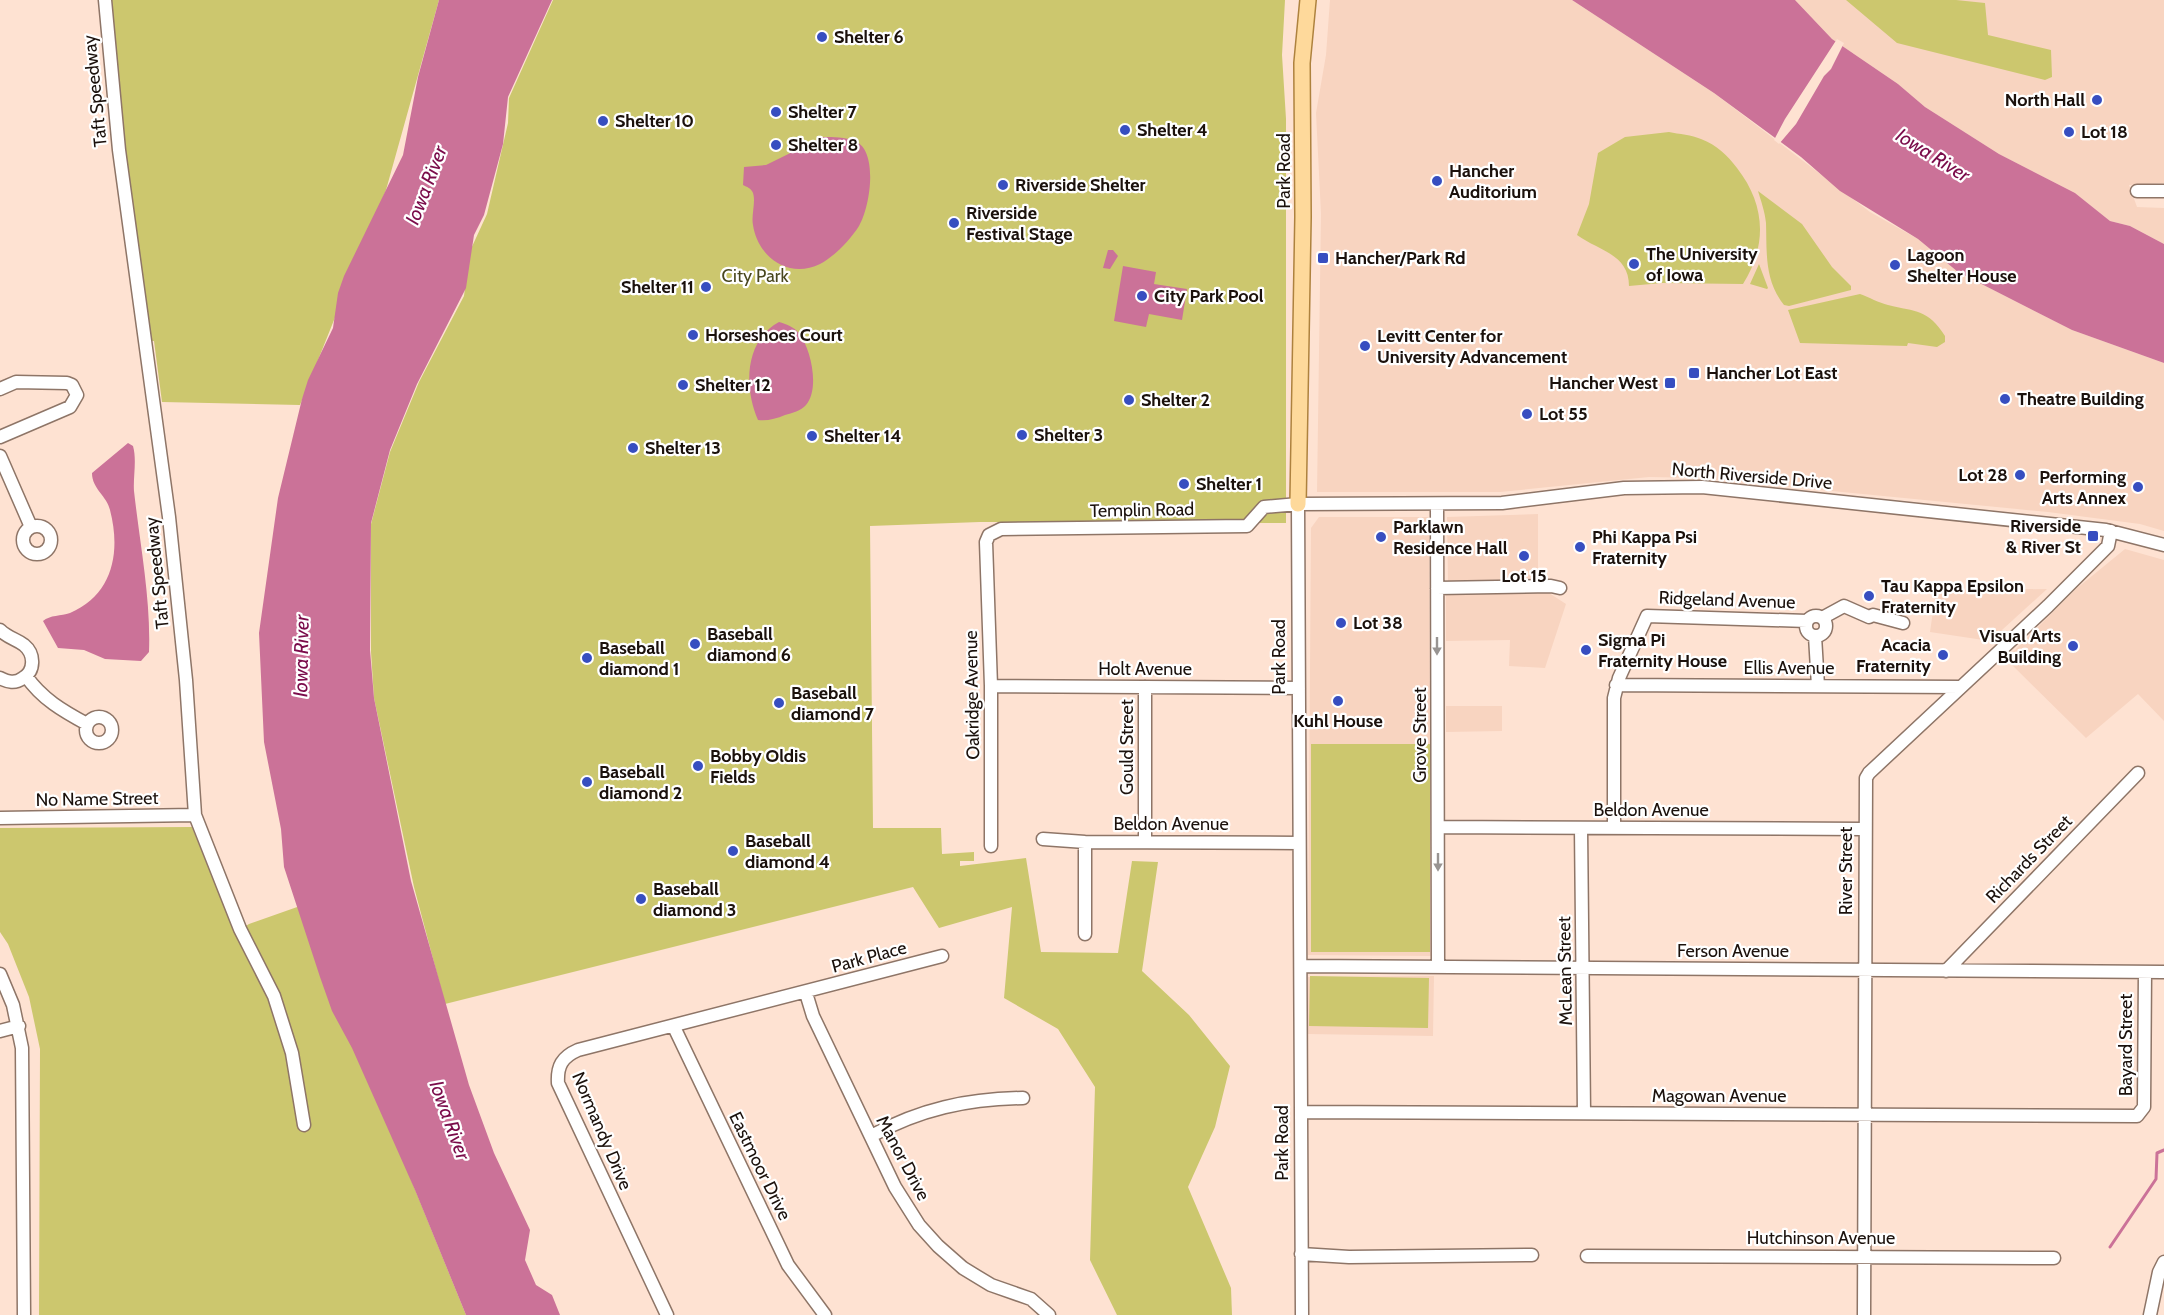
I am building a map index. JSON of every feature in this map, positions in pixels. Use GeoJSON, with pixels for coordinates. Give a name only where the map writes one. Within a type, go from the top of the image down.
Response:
{"type":"FeatureCollection","features":[{"type":"Feature","properties":{"kind":"main road","name":"Park Road"},"geometry":{"type":"LineString","coordinates":[[1298,504],[1303,217],[1302,63],[1308,0]]}},
{"type":"Feature","properties":{"kind":"street","name":"Taft Speedway"},"geometry":{"type":"LineString","coordinates":[[105,0],[113,107],[169,517],[186,680],[195,815],[240,929],[274,996],[291,1053],[304,1125]]}},
{"type":"Feature","properties":{"kind":"street"},"geometry":{"type":"LineString","coordinates":[[2138,191],[2164,191]]}},
{"type":"Feature","properties":{"kind":"street"},"geometry":{"type":"LineString","coordinates":[[0,389],[16,382],[67,382],[76,389],[77,395],[70,407],[0,437]]}},
{"type":"Feature","properties":{"kind":"street"},"geometry":{"type":"LineString","coordinates":[[0,456],[5,480],[31,527]]}},
{"type":"Feature","properties":{"kind":"street","name":"North Riverside Drive"},"geometry":{"type":"LineString","coordinates":[[1298,504],[1513,502],[1624,488],[1702,487],[2111,531],[2164,545]]}},
{"type":"Feature","properties":{"kind":"street","name":"Templin Road"},"geometry":{"type":"LineString","coordinates":[[986,542],[989,535],[1001,529],[1246,526],[1264,507],[1298,504]]}},
{"type":"Feature","properties":{"kind":"street","name":"Park Road"},"geometry":{"type":"LineString","coordinates":[[1298,504],[1302,1315]]}},
{"type":"Feature","properties":{"kind":"street","name":"Grove Street"},"geometry":{"type":"LineString","coordinates":[[1437,504],[1438,967]]}},
{"type":"Feature","properties":{"kind":"street","name":"River Street"},"geometry":{"type":"LineString","coordinates":[[1864,1315],[1865,785],[1869,773],[2108,546],[2111,531]]}},
{"type":"Feature","properties":{"kind":"street","name":"Oakridge Avenue"},"geometry":{"type":"LineString","coordinates":[[986,542],[992,686],[992,846]]}},
{"type":"Feature","properties":{"kind":"street"},"geometry":{"type":"LineString","coordinates":[[1437,588],[1551,586],[1560,588]]}},
{"type":"Feature","properties":{"kind":"street","name":"Ridgeland Avenue"},"geometry":{"type":"LineString","coordinates":[[1616,685],[1647,616],[1807,621],[1815,616],[1822,618],[1844,606],[1869,617],[1873,615],[1902,623]]}},
{"type":"Feature","properties":{"kind":"street"},"geometry":{"type":"LineString","coordinates":[[1818,686],[1815,636],[1821,635],[1826,629],[1822,618]]}},
{"type":"Feature","properties":{"kind":"street","name":"Ridgeland Avenue"},"geometry":{"type":"LineString","coordinates":[[1807,621],[1807,631],[1815,636]]}},
{"type":"Feature","properties":{"kind":"street"},"geometry":{"type":"LineString","coordinates":[[0,630],[6,643],[20,642],[30,651],[32,665],[26,676],[15,682],[0,678]]}},
{"type":"Feature","properties":{"kind":"street"},"geometry":{"type":"LineString","coordinates":[[26,676],[36,690],[52,704],[87,724]]}},
{"type":"Feature","properties":{"kind":"street"},"geometry":{"type":"LineString","coordinates":[[1614,828],[1614,698],[1616,685]]}},
{"type":"Feature","properties":{"kind":"street","name":"Ellis Avenue"},"geometry":{"type":"LineString","coordinates":[[1616,685],[1961,687]]}},
{"type":"Feature","properties":{"kind":"street","name":"Holt Avenue"},"geometry":{"type":"LineString","coordinates":[[992,686],[1299,688]]}},
{"type":"Feature","properties":{"kind":"street","name":"Gould Street"},"geometry":{"type":"LineString","coordinates":[[1145,687],[1145,842]]}},
{"type":"Feature","properties":{"kind":"street","name":"Richards Street"},"geometry":{"type":"LineString","coordinates":[[1946,971],[2138,772]]}},
{"type":"Feature","properties":{"kind":"street","name":"No Name Street"},"geometry":{"type":"LineString","coordinates":[[0,818],[195,815]]}},
{"type":"Feature","properties":{"kind":"street","name":"Beldon Avenue"},"geometry":{"type":"LineString","coordinates":[[1438,827],[1864,828]]}},
{"type":"Feature","properties":{"kind":"street","name":"McLean Street"},"geometry":{"type":"LineString","coordinates":[[1581,828],[1584,1113]]}},
{"type":"Feature","properties":{"kind":"street","name":"Beldon Avenue"},"geometry":{"type":"LineString","coordinates":[[1043,839],[1085,842],[1299,843]]}},
{"type":"Feature","properties":{"kind":"street"},"geometry":{"type":"LineString","coordinates":[[1085,842],[1085,934]]}},
{"type":"Feature","properties":{"kind":"street","name":"Park Place"},"geometry":{"type":"LineString","coordinates":[[806,993],[942,956]]}},
{"type":"Feature","properties":{"kind":"street","name":"Ferson Avenue"},"geometry":{"type":"LineString","coordinates":[[1301,966],[2164,972]]}},
{"type":"Feature","properties":{"kind":"street","name":"Bayard Street"},"geometry":{"type":"LineString","coordinates":[[2137,1116],[2144,1107],[2145,972]]}},
{"type":"Feature","properties":{"kind":"street"},"geometry":{"type":"LineString","coordinates":[[0,974],[19,1026],[22,1066],[24,1315]]}},
{"type":"Feature","properties":{"kind":"street","name":"Normandy Drive"},"geometry":{"type":"LineString","coordinates":[[667,1315],[562,1092],[557,1073],[563,1060],[578,1050],[806,993]]}},
{"type":"Feature","properties":{"kind":"street","name":"Manor Drive"},"geometry":{"type":"LineString","coordinates":[[806,993],[813,1016],[904,1202],[938,1246],[977,1277],[1031,1299],[1049,1315]]}},
{"type":"Feature","properties":{"kind":"street"},"geometry":{"type":"LineString","coordinates":[[0,1031],[19,1026]]}},
{"type":"Feature","properties":{"kind":"street","name":"Eastmoor Drive"},"geometry":{"type":"LineString","coordinates":[[674,1027],[788,1265],[825,1315]]}},
{"type":"Feature","properties":{"kind":"street"},"geometry":{"type":"LineString","coordinates":[[871,1136],[917,1114],[941,1106],[975,1100],[1023,1098]]}},
{"type":"Feature","properties":{"kind":"street","name":"Magowan Avenue"},"geometry":{"type":"LineString","coordinates":[[1301,1112],[2137,1116]]}},
{"type":"Feature","properties":{"kind":"street"},"geometry":{"type":"LineString","coordinates":[[1301,1254],[1349,1257],[1532,1255]]}},
{"type":"Feature","properties":{"kind":"street","name":"Hutchinson Avenue"},"geometry":{"type":"LineString","coordinates":[[1587,1256],[2054,1258]]}},
{"type":"Feature","properties":{"kind":"street"},"geometry":{"type":"LineString","coordinates":[[2150,1315],[2159,1272],[2164,1262]]}},
{"type":"Feature","properties":{"kind":"shaded area","name":"The University of Iowa"},"geometry":{"type":"Polygon","coordinates":[[[1330,0],[1572,0],[1714,93],[1870,212],[1918,239],[1958,272],[2072,330],[2164,363],[2164,531],[2140,524],[2048,512],[1698,478],[1649,477],[1500,492],[1317,492],[1321,214],[1316,113],[1326,55],[1330,0]]]}},
{"type":"Feature","properties":{"kind":"shaded area"},"geometry":{"type":"Polygon","coordinates":[[[1795,0],[2164,0],[2164,183],[2129,185],[2137,207],[2164,208],[2164,244],[2130,226],[2110,221],[2075,193],[1999,154],[1925,107],[1898,84],[1832,39],[1795,0]]]}},
{"type":"Feature","properties":{"kind":"shaded area"},"geometry":{"type":"Polygon","coordinates":[[[1538,514],[1538,583],[1448,584],[1447,517],[1538,514]]]}},
{"type":"Feature","properties":{"kind":"shaded area"},"geometry":{"type":"Polygon","coordinates":[[[1319,517],[1429,517],[1431,956],[1308,955],[1311,528],[1319,517]]]}},
{"type":"Feature","properties":{"kind":"shaded area"},"geometry":{"type":"Polygon","coordinates":[[[2125,549],[2164,560],[2164,721],[2138,694],[2086,738],[2006,659],[2076,589],[2125,549]]]}},
{"type":"Feature","properties":{"kind":"shaded area"},"geometry":{"type":"Polygon","coordinates":[[[2047,589],[1990,641],[1930,632],[1936,590],[2047,589]]]}},
{"type":"Feature","properties":{"kind":"shaded area"},"geometry":{"type":"Polygon","coordinates":[[[1546,591],[1566,604],[1545,668],[1509,666],[1510,640],[1446,641],[1446,595],[1546,591]]]}},
{"type":"Feature","properties":{"kind":"shaded area"},"geometry":{"type":"Polygon","coordinates":[[[1446,706],[1502,706],[1502,731],[1446,732],[1446,706]]]}},
{"type":"Feature","properties":{"kind":"shaded area"},"geometry":{"type":"Polygon","coordinates":[[[1434,976],[1433,1036],[1307,1034],[1308,977],[1434,976]]]}},
{"type":"Feature","properties":{"kind":"green space"},"geometry":{"type":"Polygon","coordinates":[[[112,0],[439,0],[386,190],[300,405],[162,402],[127,171],[112,0]]]}},
{"type":"Feature","properties":{"kind":"green space","name":"City Park"},"geometry":{"type":"Polygon","coordinates":[[[553,0],[1285,0],[1282,55],[1286,119],[1286,523],[980,522],[870,526],[873,828],[941,828],[942,854],[974,852],[974,861],[960,861],[960,866],[1026,858],[1041,952],[1118,953],[1132,861],[1158,862],[1142,971],[1189,1015],[1230,1066],[1215,1127],[1188,1187],[1231,1288],[1232,1315],[1117,1315],[1090,1260],[1095,1087],[1058,1029],[1004,998],[1012,907],[939,928],[913,887],[445,1004],[414,887],[374,698],[371,652],[371,524],[390,452],[419,382],[464,296],[470,251],[487,214],[508,123],[509,98],[553,0]]]}},
{"type":"Feature","properties":{"kind":"green space"},"geometry":{"type":"Polygon","coordinates":[[[1846,0],[1956,0],[1985,3],[1988,35],[2051,50],[2052,77],[2045,80],[1897,43],[1846,0]]]}},
{"type":"Feature","properties":{"kind":"green space"},"geometry":{"type":"Polygon","coordinates":[[[1669,132],[1707,141],[1717,147],[1737,168],[1753,196],[1760,224],[1759,239],[1757,254],[1743,284],[1662,283],[1629,286],[1628,275],[1618,260],[1577,235],[1589,204],[1598,153],[1625,137],[1669,132]]]}},
{"type":"Feature","properties":{"kind":"green space"},"geometry":{"type":"Polygon","coordinates":[[[1758,191],[1802,224],[1832,267],[1851,286],[1851,290],[1789,306],[1784,305],[1770,276],[1765,219],[1758,191]]]}},
{"type":"Feature","properties":{"kind":"green space"},"geometry":{"type":"Polygon","coordinates":[[[1759,264],[1768,288],[1767,289],[1750,284],[1759,264]]]}},
{"type":"Feature","properties":{"kind":"green space"},"geometry":{"type":"Polygon","coordinates":[[[1860,294],[1927,316],[1939,327],[1945,336],[1945,342],[1937,347],[1908,343],[1907,346],[1800,343],[1788,310],[1860,294]]]}},
{"type":"Feature","properties":{"kind":"green space"},"geometry":{"type":"Polygon","coordinates":[[[1311,744],[1430,744],[1430,952],[1311,952],[1311,744]]]}},
{"type":"Feature","properties":{"kind":"green space"},"geometry":{"type":"Polygon","coordinates":[[[192,827],[235,933],[249,924],[300,906],[466,1315],[39,1315],[40,1049],[29,997],[8,944],[0,932],[0,828],[192,827]]]}},
{"type":"Feature","properties":{"kind":"green space"},"geometry":{"type":"Polygon","coordinates":[[[1310,976],[1429,978],[1428,1028],[1309,1026],[1310,976]]]}},
{"type":"Feature","properties":{"kind":"water","name":"Iowa River"},"geometry":{"type":"Polygon","coordinates":[[[439,0],[552,0],[508,97],[503,144],[484,215],[474,235],[466,288],[417,384],[390,450],[371,523],[370,650],[374,698],[411,881],[469,1085],[494,1153],[530,1230],[525,1260],[536,1285],[552,1295],[560,1315],[466,1315],[415,1190],[352,1048],[332,1011],[320,977],[284,867],[281,829],[264,742],[259,633],[278,498],[302,399],[308,380],[333,328],[338,293],[344,276],[403,155],[418,77],[439,0]]]}},
{"type":"Feature","properties":{"kind":"water","name":"Iowa River"},"geometry":{"type":"Polygon","coordinates":[[[1572,0],[1795,0],[1832,39],[1898,84],[1925,107],[1999,154],[2075,193],[2110,221],[2130,226],[2164,244],[2164,363],[2072,330],[1958,272],[1918,239],[1840,191],[1801,157],[1714,93],[1572,0]]]}},
{"type":"Feature","properties":{"kind":"water"},"geometry":{"type":"Polygon","coordinates":[[[823,137],[855,141],[863,147],[870,168],[870,180],[863,218],[842,247],[820,264],[797,269],[786,267],[768,256],[756,237],[753,221],[754,197],[751,190],[743,185],[744,167],[766,165],[823,137]]]}},
{"type":"Feature","properties":{"kind":"water"},"geometry":{"type":"Polygon","coordinates":[[[1108,250],[1113,250],[1118,256],[1110,269],[1103,268],[1108,250]]]}},
{"type":"Feature","properties":{"kind":"water"},"geometry":{"type":"Polygon","coordinates":[[[1123,266],[1156,272],[1154,284],[1187,289],[1182,320],[1149,314],[1146,327],[1114,321],[1123,266]]]}},
{"type":"Feature","properties":{"kind":"water"},"geometry":{"type":"Polygon","coordinates":[[[779,322],[795,329],[803,340],[812,369],[812,389],[810,398],[802,409],[775,419],[758,420],[750,394],[750,366],[759,341],[767,330],[779,322]]]}},
{"type":"Feature","properties":{"kind":"water"},"geometry":{"type":"Polygon","coordinates":[[[128,443],[133,446],[134,451],[134,491],[148,612],[149,652],[141,661],[105,659],[84,650],[58,648],[43,621],[70,613],[85,605],[104,584],[114,556],[113,526],[110,510],[94,484],[92,473],[128,443]]]}},
{"type":"Feature","properties":{"kind":"pier"},"geometry":{"type":"Polygon","coordinates":[[[1837,39],[1844,43],[1831,69],[1824,76],[1796,124],[1779,144],[1774,140],[1785,119],[1837,39]]]}},
{"type":"Feature","properties":{"kind":"waterway"},"geometry":{"type":"LineString","coordinates":[[2110,1247],[2156,1179],[2157,1153],[2164,1150]]}},
{"type":"Feature","properties":{"kind":"place","name":"Shelter 6"},"geometry":{"type":"Point","coordinates":[822,37]}},
{"type":"Feature","properties":{"kind":"place","name":"North Hall"},"geometry":{"type":"Point","coordinates":[2097,100]}},
{"type":"Feature","properties":{"kind":"place","name":"Shelter 7"},"geometry":{"type":"Point","coordinates":[776,112]}},
{"type":"Feature","properties":{"kind":"place","name":"Shelter 10"},"geometry":{"type":"Point","coordinates":[603,121]}},
{"type":"Feature","properties":{"kind":"place","name":"Shelter 4"},"geometry":{"type":"Point","coordinates":[1125,130]}},
{"type":"Feature","properties":{"kind":"place","name":"Lot 18"},"geometry":{"type":"Point","coordinates":[2069,132]}},
{"type":"Feature","properties":{"kind":"place","name":"Shelter 8"},"geometry":{"type":"Point","coordinates":[776,145]}},
{"type":"Feature","properties":{"kind":"place","name":"Hancher Auditorium"},"geometry":{"type":"Point","coordinates":[1437,181]}},
{"type":"Feature","properties":{"kind":"place","name":"Riverside Shelter"},"geometry":{"type":"Point","coordinates":[1003,185]}},
{"type":"Feature","properties":{"kind":"place","name":"Riverside Festival Stage"},"geometry":{"type":"Point","coordinates":[954,223]}},
{"type":"Feature","properties":{"kind":"place","name":"Hancher/Park Rd"},"geometry":{"type":"Point","coordinates":[1323,258]}},
{"type":"Feature","properties":{"kind":"place","name":"The University of Iowa"},"geometry":{"type":"Point","coordinates":[1634,264]}},
{"type":"Feature","properties":{"kind":"place","name":"Lagoon Shelter House"},"geometry":{"type":"Point","coordinates":[1895,265]}},
{"type":"Feature","properties":{"kind":"place","name":"Shelter 11"},"geometry":{"type":"Point","coordinates":[706,287]}},
{"type":"Feature","properties":{"kind":"place","name":"City Park Pool"},"geometry":{"type":"Point","coordinates":[1142,296]}},
{"type":"Feature","properties":{"kind":"place","name":"Horseshoes Court"},"geometry":{"type":"Point","coordinates":[693,335]}},
{"type":"Feature","properties":{"kind":"place","name":"Levitt Center for University Advancement"},"geometry":{"type":"Point","coordinates":[1365,346]}},
{"type":"Feature","properties":{"kind":"place","name":"Hancher Lot East"},"geometry":{"type":"Point","coordinates":[1694,373]}},
{"type":"Feature","properties":{"kind":"place","name":"Hancher West"},"geometry":{"type":"Point","coordinates":[1670,383]}},
{"type":"Feature","properties":{"kind":"place","name":"Shelter 12"},"geometry":{"type":"Point","coordinates":[683,385]}},
{"type":"Feature","properties":{"kind":"place","name":"Theatre Building"},"geometry":{"type":"Point","coordinates":[2005,399]}},
{"type":"Feature","properties":{"kind":"place","name":"Shelter 2"},"geometry":{"type":"Point","coordinates":[1129,400]}},
{"type":"Feature","properties":{"kind":"place","name":"Lot 55"},"geometry":{"type":"Point","coordinates":[1527,414]}},
{"type":"Feature","properties":{"kind":"place","name":"Shelter 3"},"geometry":{"type":"Point","coordinates":[1022,435]}},
{"type":"Feature","properties":{"kind":"place","name":"Shelter 14"},"geometry":{"type":"Point","coordinates":[812,436]}},
{"type":"Feature","properties":{"kind":"place","name":"Shelter 13"},"geometry":{"type":"Point","coordinates":[633,448]}},
{"type":"Feature","properties":{"kind":"place","name":"Lot 28"},"geometry":{"type":"Point","coordinates":[2020,475]}},
{"type":"Feature","properties":{"kind":"place","name":"Shelter 1"},"geometry":{"type":"Point","coordinates":[1184,484]}},
{"type":"Feature","properties":{"kind":"place","name":"Performing Arts Annex"},"geometry":{"type":"Point","coordinates":[2138,487]}},
{"type":"Feature","properties":{"kind":"place","name":"Riverside & River St"},"geometry":{"type":"Point","coordinates":[2093,536]}},
{"type":"Feature","properties":{"kind":"place","name":"Parklawn Residence Hall"},"geometry":{"type":"Point","coordinates":[1381,537]}},
{"type":"Feature","properties":{"kind":"place","name":"Phi Kappa Psi Fraternity"},"geometry":{"type":"Point","coordinates":[1580,547]}},
{"type":"Feature","properties":{"kind":"place","name":"Lot 15"},"geometry":{"type":"Point","coordinates":[1524,556]}},
{"type":"Feature","properties":{"kind":"place","name":"Tau Kappa Epsilon Fraternity"},"geometry":{"type":"Point","coordinates":[1869,596]}},
{"type":"Feature","properties":{"kind":"place","name":"Lot 38"},"geometry":{"type":"Point","coordinates":[1341,623]}},
{"type":"Feature","properties":{"kind":"place","name":"Baseball diamond 6"},"geometry":{"type":"Point","coordinates":[695,644]}},
{"type":"Feature","properties":{"kind":"place","name":"Visual Arts Building"},"geometry":{"type":"Point","coordinates":[2073,646]}},
{"type":"Feature","properties":{"kind":"place","name":"Sigma Pi Fraternity House"},"geometry":{"type":"Point","coordinates":[1586,650]}},
{"type":"Feature","properties":{"kind":"place","name":"Acacia Fraternity"},"geometry":{"type":"Point","coordinates":[1943,655]}},
{"type":"Feature","properties":{"kind":"place","name":"Baseball diamond 1"},"geometry":{"type":"Point","coordinates":[587,658]}},
{"type":"Feature","properties":{"kind":"place","name":"Kuhl House"},"geometry":{"type":"Point","coordinates":[1338,701]}},
{"type":"Feature","properties":{"kind":"place","name":"Baseball diamond 7"},"geometry":{"type":"Point","coordinates":[779,703]}},
{"type":"Feature","properties":{"kind":"place","name":"Bobby Oldis Fields"},"geometry":{"type":"Point","coordinates":[698,766]}},
{"type":"Feature","properties":{"kind":"place","name":"Baseball diamond 2"},"geometry":{"type":"Point","coordinates":[587,782]}},
{"type":"Feature","properties":{"kind":"place","name":"Baseball diamond 4"},"geometry":{"type":"Point","coordinates":[733,851]}},
{"type":"Feature","properties":{"kind":"place","name":"Baseball diamond 3"},"geometry":{"type":"Point","coordinates":[641,899]}}]}
